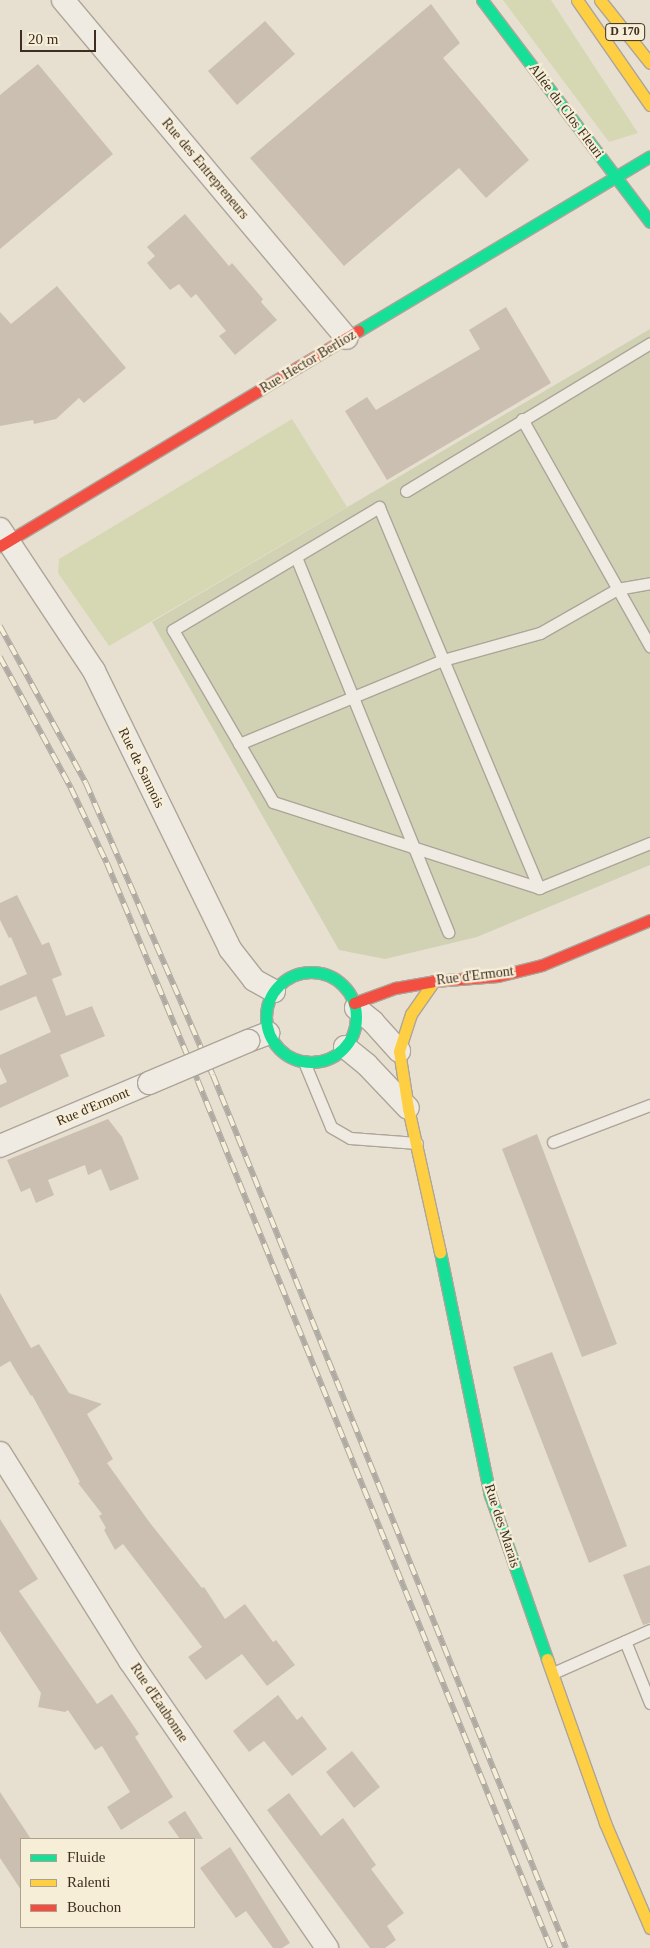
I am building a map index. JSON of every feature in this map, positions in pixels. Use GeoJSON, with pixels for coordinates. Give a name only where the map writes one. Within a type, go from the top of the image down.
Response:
{"type":"FeatureCollection","features":[{"type":"Feature","properties":{"kind":"main road","name":"Allée du Clos Fleuri"},"geometry":{"type":"LineString","coordinates":[[482,0],[650,222]]}},
{"type":"Feature","properties":{"kind":"main road"},"geometry":{"type":"LineString","coordinates":[[577,0],[650,104]]}},
{"type":"Feature","properties":{"kind":"main road","name":"D 170"},"geometry":{"type":"LineString","coordinates":[[600,0],[650,63]]}},
{"type":"Feature","properties":{"kind":"main road"},"geometry":{"type":"LineString","coordinates":[[616,177],[649,157]]}},
{"type":"Feature","properties":{"kind":"main road","name":"Rue Hector Berlioz"},"geometry":{"type":"LineString","coordinates":[[3,539],[347,338],[616,177]]}},
{"type":"Feature","properties":{"kind":"main road","name":"Rue d'Ermont"},"geometry":{"type":"LineString","coordinates":[[355,1005],[395,988],[434,981],[498,976],[542,965],[650,920]]}},
{"type":"Feature","properties":{"kind":"main road"},"geometry":{"type":"LineString","coordinates":[[311,972],[325,974],[338,980],[348,990],[355,1005],[357,1022],[353,1036],[345,1047],[333,1057],[319,1062],[304,1062],[282,1052],[269,1033],[266,1018],[268,1004],[274,991],[285,981],[297,974],[311,972]]}},
{"type":"Feature","properties":{"kind":"main road","name":"Rue des Marais"},"geometry":{"type":"LineString","coordinates":[[434,981],[411,1014],[399,1051],[408,1108],[474,1409],[490,1495],[605,1823],[650,1928]]}},
{"type":"Feature","properties":{"kind":"street","name":"Rue des Entrepreneurs"},"geometry":{"type":"LineString","coordinates":[[63,0],[347,338]]}},
{"type":"Feature","properties":{"kind":"street","name":"Rue de Sannois"},"geometry":{"type":"LineString","coordinates":[[3,539],[94,671],[230,950],[254,980],[274,991]]}},
{"type":"Feature","properties":{"kind":"street"},"geometry":{"type":"LineString","coordinates":[[355,1005],[399,1051]]}},
{"type":"Feature","properties":{"kind":"street","name":"Rue d'Ermont"},"geometry":{"type":"LineString","coordinates":[[0,1146],[269,1033]]}},
{"type":"Feature","properties":{"kind":"street","name":"Rue des Marais"},"geometry":{"type":"LineString","coordinates":[[345,1047],[367,1065],[408,1108]]}},
{"type":"Feature","properties":{"kind":"street","name":"Rue d'Eaubonne"},"geometry":{"type":"LineString","coordinates":[[0,1452],[9,1483],[326,1948]]}},
{"type":"Feature","properties":{"kind":"lane"},"geometry":{"type":"LineString","coordinates":[[406,491],[650,343]]}},
{"type":"Feature","properties":{"kind":"lane"},"geometry":{"type":"LineString","coordinates":[[522,419],[650,646]]}},
{"type":"Feature","properties":{"kind":"lane"},"geometry":{"type":"LineString","coordinates":[[538,888],[379,507],[173,630],[273,802],[538,888],[650,843]]}},
{"type":"Feature","properties":{"kind":"lane"},"geometry":{"type":"LineString","coordinates":[[296,557],[448,932]]}},
{"type":"Feature","properties":{"kind":"lane"},"geometry":{"type":"LineString","coordinates":[[239,744],[443,660],[540,633],[617,589],[650,583]]}},
{"type":"Feature","properties":{"kind":"lane"},"geometry":{"type":"LineString","coordinates":[[304,1062],[331,1127],[350,1138],[417,1143]]}},
{"type":"Feature","properties":{"kind":"lane"},"geometry":{"type":"LineString","coordinates":[[553,1142],[650,1105]]}},
{"type":"Feature","properties":{"kind":"lane"},"geometry":{"type":"LineString","coordinates":[[552,1674],[650,1630]]}},
{"type":"Feature","properties":{"kind":"lane"},"geometry":{"type":"LineString","coordinates":[[625,1641],[650,1703]]}},
{"type":"Feature","properties":{"kind":"green space"},"geometry":{"type":"Polygon","coordinates":[[[503,0],[551,0],[638,133],[609,142],[503,0]]]}},
{"type":"Feature","properties":{"kind":"green space"},"geometry":{"type":"Polygon","coordinates":[[[650,329],[650,865],[477,937],[385,959],[339,950],[152,622],[650,329]]]}},
{"type":"Feature","properties":{"kind":"green space"},"geometry":{"type":"Polygon","coordinates":[[[292,419],[347,507],[109,646],[58,573],[59,559],[292,419]]]}},
{"type":"Feature","properties":{"kind":"building"},"geometry":{"type":"Polygon","coordinates":[[[431,4],[460,43],[443,58],[529,160],[486,198],[459,168],[344,266],[250,158],[431,4]]]}},
{"type":"Feature","properties":{"kind":"building"},"geometry":{"type":"Polygon","coordinates":[[[265,21],[295,54],[237,105],[208,71],[265,21]]]}},
{"type":"Feature","properties":{"kind":"building"},"geometry":{"type":"Polygon","coordinates":[[[38,64],[113,154],[0,249],[0,95],[38,64]]]}},
{"type":"Feature","properties":{"kind":"building"},"geometry":{"type":"Polygon","coordinates":[[[185,214],[229,266],[232,263],[263,299],[261,302],[277,320],[235,355],[219,336],[226,331],[196,294],[191,298],[179,284],[170,290],[147,263],[155,256],[147,247],[185,214]]]}},
{"type":"Feature","properties":{"kind":"building"},"geometry":{"type":"Polygon","coordinates":[[[57,286],[126,368],[84,403],[79,398],[56,419],[34,424],[33,420],[0,426],[0,312],[11,324],[57,286]]]}},
{"type":"Feature","properties":{"kind":"building"},"geometry":{"type":"Polygon","coordinates":[[[506,307],[551,383],[387,480],[345,411],[367,397],[376,410],[480,349],[469,330],[506,307]]]}},
{"type":"Feature","properties":{"kind":"building"},"geometry":{"type":"Polygon","coordinates":[[[17,895],[42,945],[49,942],[62,975],[52,979],[66,1016],[92,1006],[105,1036],[60,1055],[69,1076],[0,1108],[0,1085],[7,1082],[0,1067],[0,1055],[51,1032],[36,996],[0,1011],[0,986],[27,974],[11,937],[9,938],[0,920],[0,903],[17,895]]]}},
{"type":"Feature","properties":{"kind":"building"},"geometry":{"type":"Polygon","coordinates":[[[108,1119],[122,1137],[139,1179],[110,1191],[101,1169],[88,1175],[85,1165],[48,1180],[54,1195],[36,1203],[30,1188],[21,1192],[7,1160],[108,1119]]]}},
{"type":"Feature","properties":{"kind":"building"},"geometry":{"type":"Polygon","coordinates":[[[537,1134],[617,1344],[582,1357],[502,1149],[537,1134]]]}},
{"type":"Feature","properties":{"kind":"building"},"geometry":{"type":"Polygon","coordinates":[[[0,1293],[31,1348],[39,1344],[69,1393],[102,1404],[87,1414],[113,1459],[107,1463],[150,1523],[202,1588],[204,1587],[225,1619],[245,1604],[273,1642],[276,1640],[295,1665],[267,1686],[242,1654],[206,1680],[188,1657],[202,1647],[123,1544],[115,1550],[104,1530],[106,1528],[99,1516],[102,1514],[78,1483],[80,1482],[32,1395],[10,1361],[0,1367],[0,1293]]]}},
{"type":"Feature","properties":{"kind":"building"},"geometry":{"type":"Polygon","coordinates":[[[552,1352],[627,1546],[589,1563],[513,1367],[552,1352]]]}},
{"type":"Feature","properties":{"kind":"building"},"geometry":{"type":"Polygon","coordinates":[[[0,1519],[38,1579],[19,1591],[97,1704],[112,1694],[139,1734],[135,1737],[173,1797],[121,1830],[107,1807],[130,1792],[102,1746],[95,1750],[68,1710],[65,1712],[38,1707],[41,1693],[0,1631],[0,1519]]]}},
{"type":"Feature","properties":{"kind":"building"},"geometry":{"type":"Polygon","coordinates":[[[650,1565],[650,1623],[643,1625],[623,1575],[650,1565]]]}},
{"type":"Feature","properties":{"kind":"building"},"geometry":{"type":"Polygon","coordinates":[[[278,1695],[297,1720],[302,1716],[327,1749],[292,1776],[264,1741],[249,1752],[233,1731],[278,1695]]]}},
{"type":"Feature","properties":{"kind":"building"},"geometry":{"type":"Polygon","coordinates":[[[352,1751],[380,1787],[354,1808],[326,1772],[352,1751]]]}},
{"type":"Feature","properties":{"kind":"building"},"geometry":{"type":"Polygon","coordinates":[[[0,1792],[30,1838],[20,1838],[20,1888],[0,1858],[0,1792]]]}},
{"type":"Feature","properties":{"kind":"building"},"geometry":{"type":"Polygon","coordinates":[[[289,1793],[321,1836],[343,1818],[376,1865],[371,1869],[404,1913],[387,1926],[396,1940],[385,1948],[370,1948],[267,1810],[289,1793]]]}},
{"type":"Feature","properties":{"kind":"building"},"geometry":{"type":"Polygon","coordinates":[[[185,1811],[203,1839],[179,1838],[168,1822],[185,1811]]]}},
{"type":"Feature","properties":{"kind":"building"},"geometry":{"type":"Polygon","coordinates":[[[230,1847],[290,1943],[282,1948],[273,1948],[246,1911],[236,1918],[200,1868],[230,1847]]]}},
{"type":"Feature","properties":{"kind":"railway"},"geometry":{"type":"LineString","coordinates":[[0,626],[86,783],[213,1075],[566,1948]]}},
{"type":"Feature","properties":{"kind":"railway"},"geometry":{"type":"LineString","coordinates":[[0,657],[71,788],[107,863],[198,1081],[551,1948]]}},
{"type":"Feature","properties":{"kind":"traffic: fast"},"geometry":{"type":"LineString","coordinates":[[482,0],[650,222]]}},
{"type":"Feature","properties":{"kind":"traffic: fast"},"geometry":{"type":"LineString","coordinates":[[358,331],[650,156]]}},
{"type":"Feature","properties":{"kind":"traffic: fast"},"geometry":{"type":"LineString","coordinates":[[311,972],[328,975],[343,985],[353,1000],[356,1017],[353,1034],[343,1049],[328,1059],[311,1062],[294,1059],[279,1049],[269,1034],[266,1017],[269,1000],[279,985],[294,975],[311,972]]}},
{"type":"Feature","properties":{"kind":"traffic: fast"},"geometry":{"type":"LineString","coordinates":[[440,1252],[490,1495],[547,1659]]}},
{"type":"Feature","properties":{"kind":"traffic: slow"},"geometry":{"type":"LineString","coordinates":[[577,0],[650,105]]}},
{"type":"Feature","properties":{"kind":"traffic: slow"},"geometry":{"type":"LineString","coordinates":[[600,0],[650,63]]}},
{"type":"Feature","properties":{"kind":"traffic: slow"},"geometry":{"type":"LineString","coordinates":[[434,981],[411,1014],[399,1051],[408,1108],[440,1252]]}},
{"type":"Feature","properties":{"kind":"traffic: slow"},"geometry":{"type":"LineString","coordinates":[[547,1659],[605,1823],[650,1928]]}},
{"type":"Feature","properties":{"kind":"traffic: jam"},"geometry":{"type":"LineString","coordinates":[[0,546],[358,331]]}},
{"type":"Feature","properties":{"kind":"traffic: jam"},"geometry":{"type":"LineString","coordinates":[[354,1003],[395,988],[434,981],[498,976],[542,965],[650,920]]}}]}
